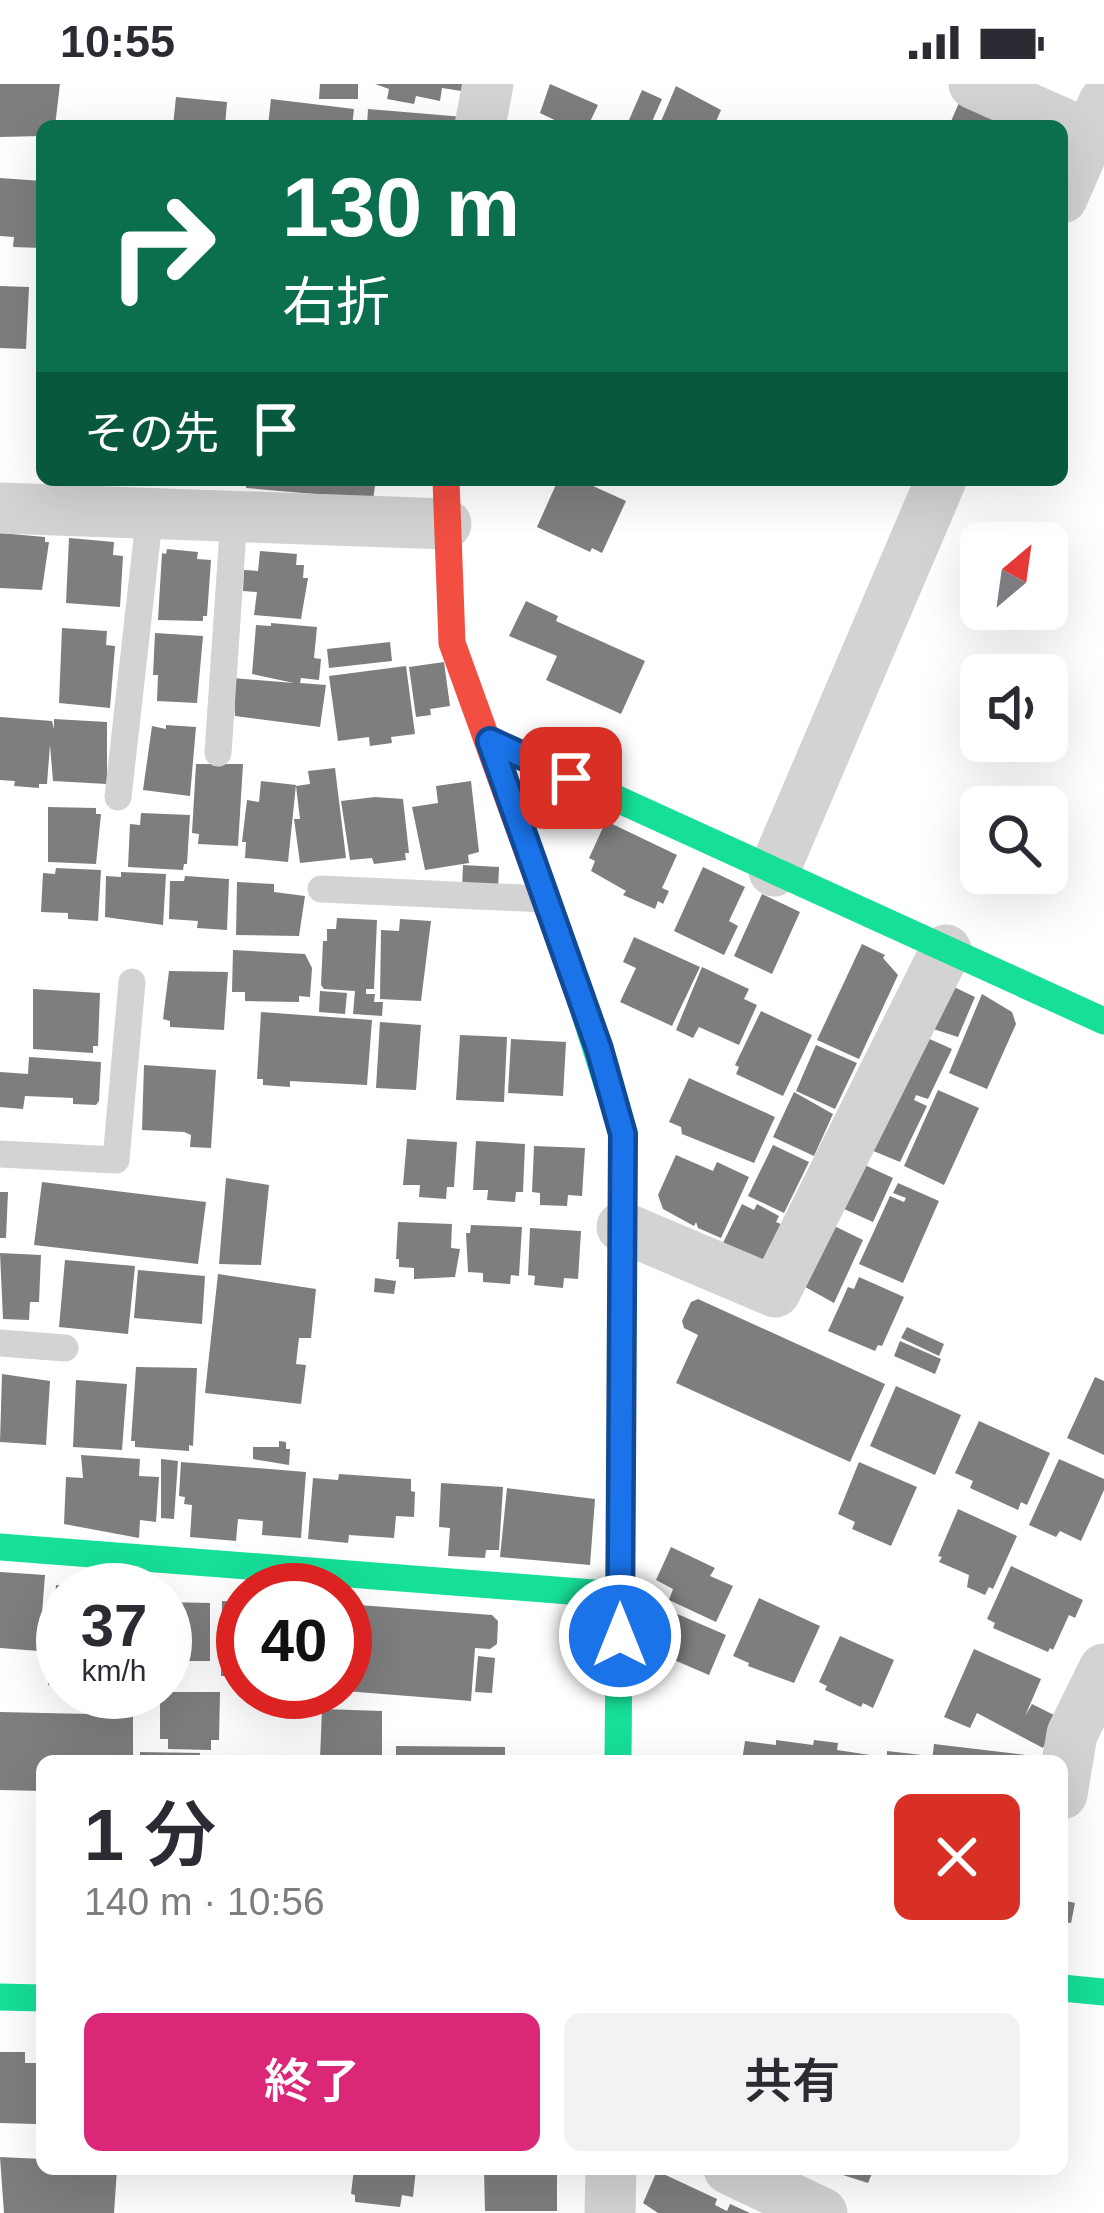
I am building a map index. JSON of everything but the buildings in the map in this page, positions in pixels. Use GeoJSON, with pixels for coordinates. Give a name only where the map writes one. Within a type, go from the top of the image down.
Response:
{"type":"FeatureCollection","features":[{"type":"Feature","properties":{"kind":"street"},"geometry":{"type":"LineString","coordinates":[[481,120],[488,84]]}},
{"type":"Feature","properties":{"kind":"street"},"geometry":{"type":"LineString","coordinates":[[974,84],[1096,119],[1068,184]]}},
{"type":"Feature","properties":{"kind":"street"},"geometry":{"type":"LineString","coordinates":[[774,871],[938,486]]}},
{"type":"Feature","properties":{"kind":"street"},"geometry":{"type":"LineString","coordinates":[[0,508],[234,516],[446,502],[452,643],[599,1049],[623,1134],[618,1755]]}},
{"type":"Feature","properties":{"kind":"street"},"geometry":{"type":"LineString","coordinates":[[490,741],[1104,1021]]}},
{"type":"Feature","properties":{"kind":"street"},"geometry":{"type":"LineString","coordinates":[[622,1227],[775,1292],[946,950]]}},
{"type":"Feature","properties":{"kind":"street"},"geometry":{"type":"LineString","coordinates":[[0,1547],[620,1594]]}},
{"type":"Feature","properties":{"kind":"street"},"geometry":{"type":"LineString","coordinates":[[1068,1758],[1072,1734],[1104,1669]]}},
{"type":"Feature","properties":{"kind":"street"},"geometry":{"type":"LineString","coordinates":[[1068,1989],[1104,1992]]}},
{"type":"Feature","properties":{"kind":"street"},"geometry":{"type":"LineString","coordinates":[[0,1997],[36,1998]]}},
{"type":"Feature","properties":{"kind":"street"},"geometry":{"type":"LineString","coordinates":[[610,2213],[611,2175]]}},
{"type":"Feature","properties":{"kind":"street"},"geometry":{"type":"LineString","coordinates":[[742,2175],[822,2213]]}},
{"type":"Feature","properties":{"kind":"lane"},"geometry":{"type":"LineString","coordinates":[[118,797],[150,512]]}},
{"type":"Feature","properties":{"kind":"lane"},"geometry":{"type":"LineString","coordinates":[[218,753],[234,516]]}},
{"type":"Feature","properties":{"kind":"lane"},"geometry":{"type":"LineString","coordinates":[[321,889],[546,899]]}},
{"type":"Feature","properties":{"kind":"lane"},"geometry":{"type":"LineString","coordinates":[[0,1154],[116,1160],[132,982]]}},
{"type":"Feature","properties":{"kind":"lane"},"geometry":{"type":"LineString","coordinates":[[0,1343],[65,1348]]}},
{"type":"Feature","properties":{"kind":"traffic: fast"},"geometry":{"type":"LineString","coordinates":[[490,741],[1104,1021]]}},
{"type":"Feature","properties":{"kind":"traffic: fast"},"geometry":{"type":"LineString","coordinates":[[576,986],[623,1134],[618,1755]]}},
{"type":"Feature","properties":{"kind":"traffic: fast"},"geometry":{"type":"LineString","coordinates":[[0,1547],[620,1595]]}},
{"type":"Feature","properties":{"kind":"traffic: fast"},"geometry":{"type":"LineString","coordinates":[[1068,1989],[1104,1992]]}},
{"type":"Feature","properties":{"kind":"traffic: fast"},"geometry":{"type":"LineString","coordinates":[[0,1997],[36,1998]]}},
{"type":"Feature","properties":{"kind":"traffic: jam"},"geometry":{"type":"LineString","coordinates":[[446,486],[452,643],[576,986]]}},
{"type":"Feature","properties":{"kind":"route"},"geometry":{"type":"LineString","coordinates":[[571,778],[490,741],[599,1049],[623,1134],[620,1636]]}}]}
